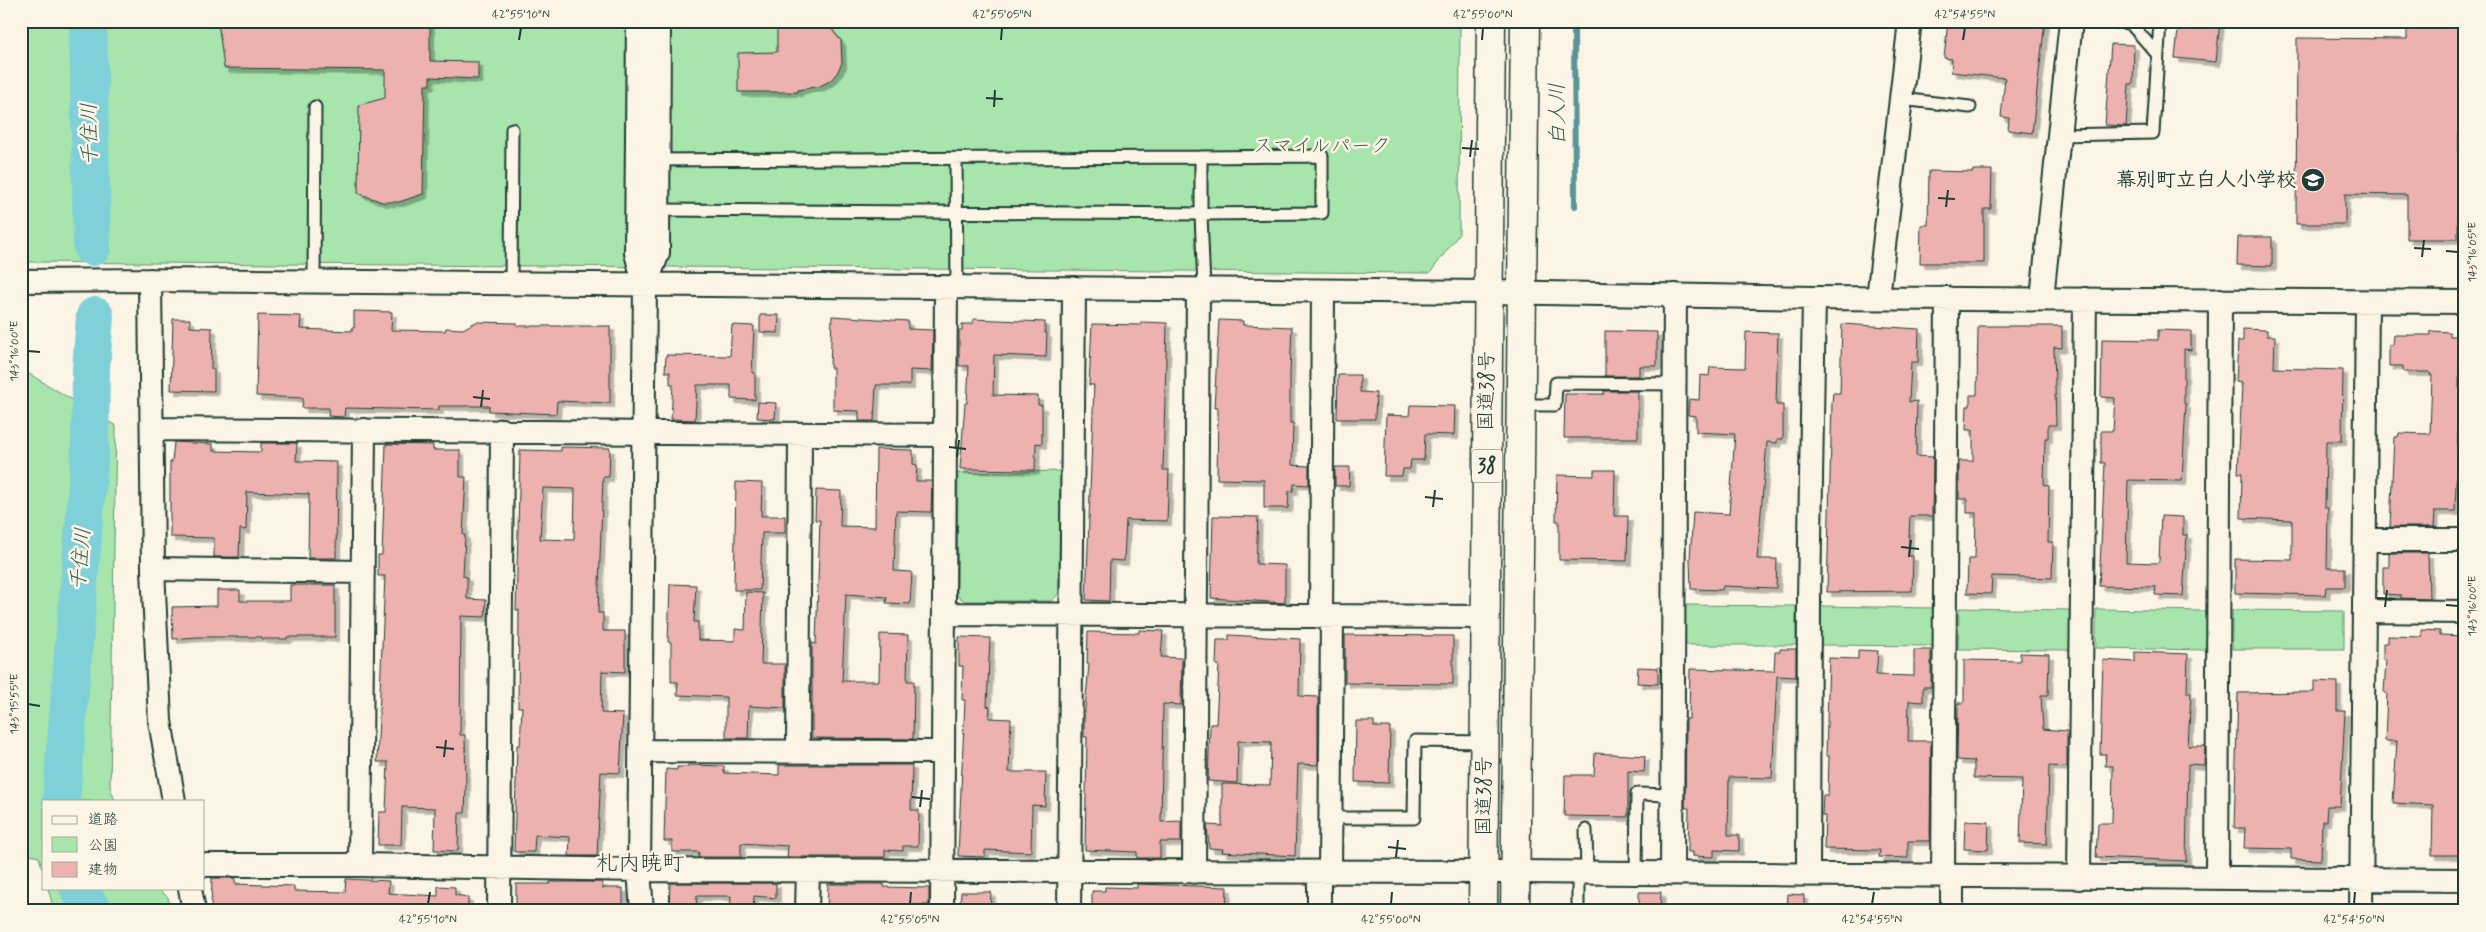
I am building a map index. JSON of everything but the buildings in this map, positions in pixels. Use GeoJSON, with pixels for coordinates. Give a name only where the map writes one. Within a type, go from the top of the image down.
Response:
{"type":"FeatureCollection","features":[{"type":"Feature","properties":{"kind":"highway","name":"国道38号"},"geometry":{"type":"LineString","coordinates":[[1483,911],[1491,21]]}},
{"type":"Feature","properties":{"kind":"highway","name":"国道38号"},"geometry":{"type":"LineString","coordinates":[[1515,911],[1525,21]]}},
{"type":"Feature","properties":{"kind":"street"},"geometry":{"type":"LineString","coordinates":[[638,21],[648,160]]}},
{"type":"Feature","properties":{"kind":"street"},"geometry":{"type":"LineString","coordinates":[[642,911],[640,870],[645,286],[636,254],[647,210],[648,160],[659,21]]}},
{"type":"Feature","properties":{"kind":"street"},"geometry":{"type":"LineString","coordinates":[[1878,298],[1910,21]]}},
{"type":"Feature","properties":{"kind":"street"},"geometry":{"type":"LineString","coordinates":[[2042,298],[2071,21]]}},
{"type":"Feature","properties":{"kind":"street"},"geometry":{"type":"LineString","coordinates":[[150,280],[153,570],[160,721],[174,800]]}},
{"type":"Feature","properties":{"kind":"street"},"geometry":{"type":"LineString","coordinates":[[21,281],[150,280],[511,285],[1489,292],[1814,298],[2465,302]]}},
{"type":"Feature","properties":{"kind":"street"},"geometry":{"type":"LineString","coordinates":[[942,911],[946,434],[951,287]]}},
{"type":"Feature","properties":{"kind":"street"},"geometry":{"type":"LineString","coordinates":[[1069,911],[1074,288]]}},
{"type":"Feature","properties":{"kind":"street"},"geometry":{"type":"LineString","coordinates":[[1194,872],[1201,290]]}},
{"type":"Feature","properties":{"kind":"street"},"geometry":{"type":"LineString","coordinates":[[1319,911],[1330,818],[1323,291]]}},
{"type":"Feature","properties":{"kind":"street"},"geometry":{"type":"LineString","coordinates":[[1672,874],[1676,296]]}},
{"type":"Feature","properties":{"kind":"street"},"geometry":{"type":"LineString","coordinates":[[1808,875],[1808,599],[1814,298]]}},
{"type":"Feature","properties":{"kind":"street"},"geometry":{"type":"LineString","coordinates":[[1947,298],[1947,876],[1952,911]]}},
{"type":"Feature","properties":{"kind":"street"},"geometry":{"type":"LineString","coordinates":[[2079,878],[2085,299]]}},
{"type":"Feature","properties":{"kind":"street"},"geometry":{"type":"LineString","coordinates":[[2217,877],[2220,300]]}},
{"type":"Feature","properties":{"kind":"street"},"geometry":{"type":"LineString","coordinates":[[2361,911],[2367,302]]}},
{"type":"Feature","properties":{"kind":"street"},"geometry":{"type":"LineString","coordinates":[[152,429],[645,431],[800,435],[946,434]]}},
{"type":"Feature","properties":{"kind":"street"},"geometry":{"type":"LineString","coordinates":[[360,865],[364,430]]}},
{"type":"Feature","properties":{"kind":"street"},"geometry":{"type":"LineString","coordinates":[[499,911],[502,430]]}},
{"type":"Feature","properties":{"kind":"street"},"geometry":{"type":"LineString","coordinates":[[798,750],[800,435]]}},
{"type":"Feature","properties":{"kind":"street"},"geometry":{"type":"LineString","coordinates":[[2365,540],[2465,540]]}},
{"type":"Feature","properties":{"kind":"street"},"geometry":{"type":"LineString","coordinates":[[153,570],[363,572]]}},
{"type":"Feature","properties":{"kind":"street"},"geometry":{"type":"LineString","coordinates":[[2364,611],[2465,612]]}},
{"type":"Feature","properties":{"kind":"street"},"geometry":{"type":"LineString","coordinates":[[944,614],[1485,617]]}},
{"type":"Feature","properties":{"kind":"street"},"geometry":{"type":"LineString","coordinates":[[641,751],[798,750],[942,752]]}},
{"type":"Feature","properties":{"kind":"street"},"geometry":{"type":"LineString","coordinates":[[205,865],[360,865],[498,869],[640,870],[1515,872],[2465,880]]}},
{"type":"Feature","properties":{"kind":"street"},"geometry":{"type":"LineString","coordinates":[[807,911],[808,870]]}},
{"type":"Feature","properties":{"kind":"street"},"geometry":{"type":"LineString","coordinates":[[190,890],[194,911]]}},
{"type":"Feature","properties":{"kind":"lane"},"geometry":{"type":"LineString","coordinates":[[2108,21],[2130,23],[2158,55]]}},
{"type":"Feature","properties":{"kind":"lane"},"geometry":{"type":"LineString","coordinates":[[2059,134],[2153,134],[2160,21]]}},
{"type":"Feature","properties":{"kind":"lane"},"geometry":{"type":"LineString","coordinates":[[1901,99],[1970,107]]}},
{"type":"Feature","properties":{"kind":"lane"},"geometry":{"type":"LineString","coordinates":[[314,283],[315,107]]}},
{"type":"Feature","properties":{"kind":"lane"},"geometry":{"type":"LineString","coordinates":[[511,285],[512,129]]}},
{"type":"Feature","properties":{"kind":"lane"},"geometry":{"type":"LineString","coordinates":[[647,210],[956,213],[1322,213],[1322,156],[648,160]]}},
{"type":"Feature","properties":{"kind":"lane"},"geometry":{"type":"LineString","coordinates":[[1201,158],[1201,290]]}},
{"type":"Feature","properties":{"kind":"lane"},"geometry":{"type":"LineString","coordinates":[[951,287],[956,213],[956,159]]}},
{"type":"Feature","properties":{"kind":"lane"},"geometry":{"type":"LineString","coordinates":[[1522,405],[1555,405],[1556,383],[1675,384]]}},
{"type":"Feature","properties":{"kind":"lane"},"geometry":{"type":"LineString","coordinates":[[1330,818],[1414,818],[1415,741],[1485,742]]}},
{"type":"Feature","properties":{"kind":"lane"},"geometry":{"type":"LineString","coordinates":[[1636,874],[1637,794],[1672,795]]}},
{"type":"Feature","properties":{"kind":"lane"},"geometry":{"type":"LineString","coordinates":[[1578,911],[1586,830]]}},
{"type":"Feature","properties":{"kind":"green space","name":"スマイルパーク"},"geometry":{"type":"Polygon","coordinates":[[[21,21],[1460,21],[1459,234],[1430,273],[21,262],[21,21]]]}},
{"type":"Feature","properties":{"kind":"green space"},"geometry":{"type":"Polygon","coordinates":[[[21,369],[116,426],[110,787],[115,800],[42,800],[42,867],[39,857],[21,853],[21,369]]]}},
{"type":"Feature","properties":{"kind":"green space"},"geometry":{"type":"Polygon","coordinates":[[[1060,471],[1059,593],[1052,601],[965,601],[957,596],[958,473],[1060,471]]]}},
{"type":"Feature","properties":{"kind":"green space"},"geometry":{"type":"Polygon","coordinates":[[[1685,605],[1796,606],[1796,645],[1684,645],[1685,605]]]}},
{"type":"Feature","properties":{"kind":"green space"},"geometry":{"type":"Polygon","coordinates":[[[1821,606],[1934,608],[1934,646],[1820,645],[1821,606]]]}},
{"type":"Feature","properties":{"kind":"green space"},"geometry":{"type":"Polygon","coordinates":[[[1959,608],[2070,610],[2070,650],[1958,649],[1959,608]]]}},
{"type":"Feature","properties":{"kind":"green space"},"geometry":{"type":"Polygon","coordinates":[[[2096,609],[2207,611],[2206,650],[2096,648],[2096,609]]]}},
{"type":"Feature","properties":{"kind":"green space"},"geometry":{"type":"Polygon","coordinates":[[[2232,610],[2344,611],[2344,649],[2232,649],[2232,610]]]}},
{"type":"Feature","properties":{"kind":"green space"},"geometry":{"type":"Polygon","coordinates":[[[49,890],[159,890],[168,897],[171,911],[54,911],[49,890]]]}},
{"type":"Feature","properties":{"kind":"waterway","name":"千住川"},"geometry":{"type":"LineString","coordinates":[[88,21],[92,247]]}},
{"type":"Feature","properties":{"kind":"waterway","name":"白人川"},"geometry":{"type":"LineString","coordinates":[[1574,21],[1575,206]]}},
{"type":"Feature","properties":{"kind":"waterway","name":"千住川"},"geometry":{"type":"LineString","coordinates":[[61,800],[90,451],[91,368],[95,316]]}},
{"type":"Feature","properties":{"kind":"waterway","name":"千住川"},"geometry":{"type":"LineString","coordinates":[[79,890],[93,911]]}},
{"type":"Feature","properties":{"kind":"place","name":"幕別町立白人小学校"},"geometry":{"type":"Point","coordinates":[2313,180]}},
{"type":"Feature","properties":{"kind":"district","name":"札内暁町"},"geometry":{"type":"Point","coordinates":[640,864]}}]}
